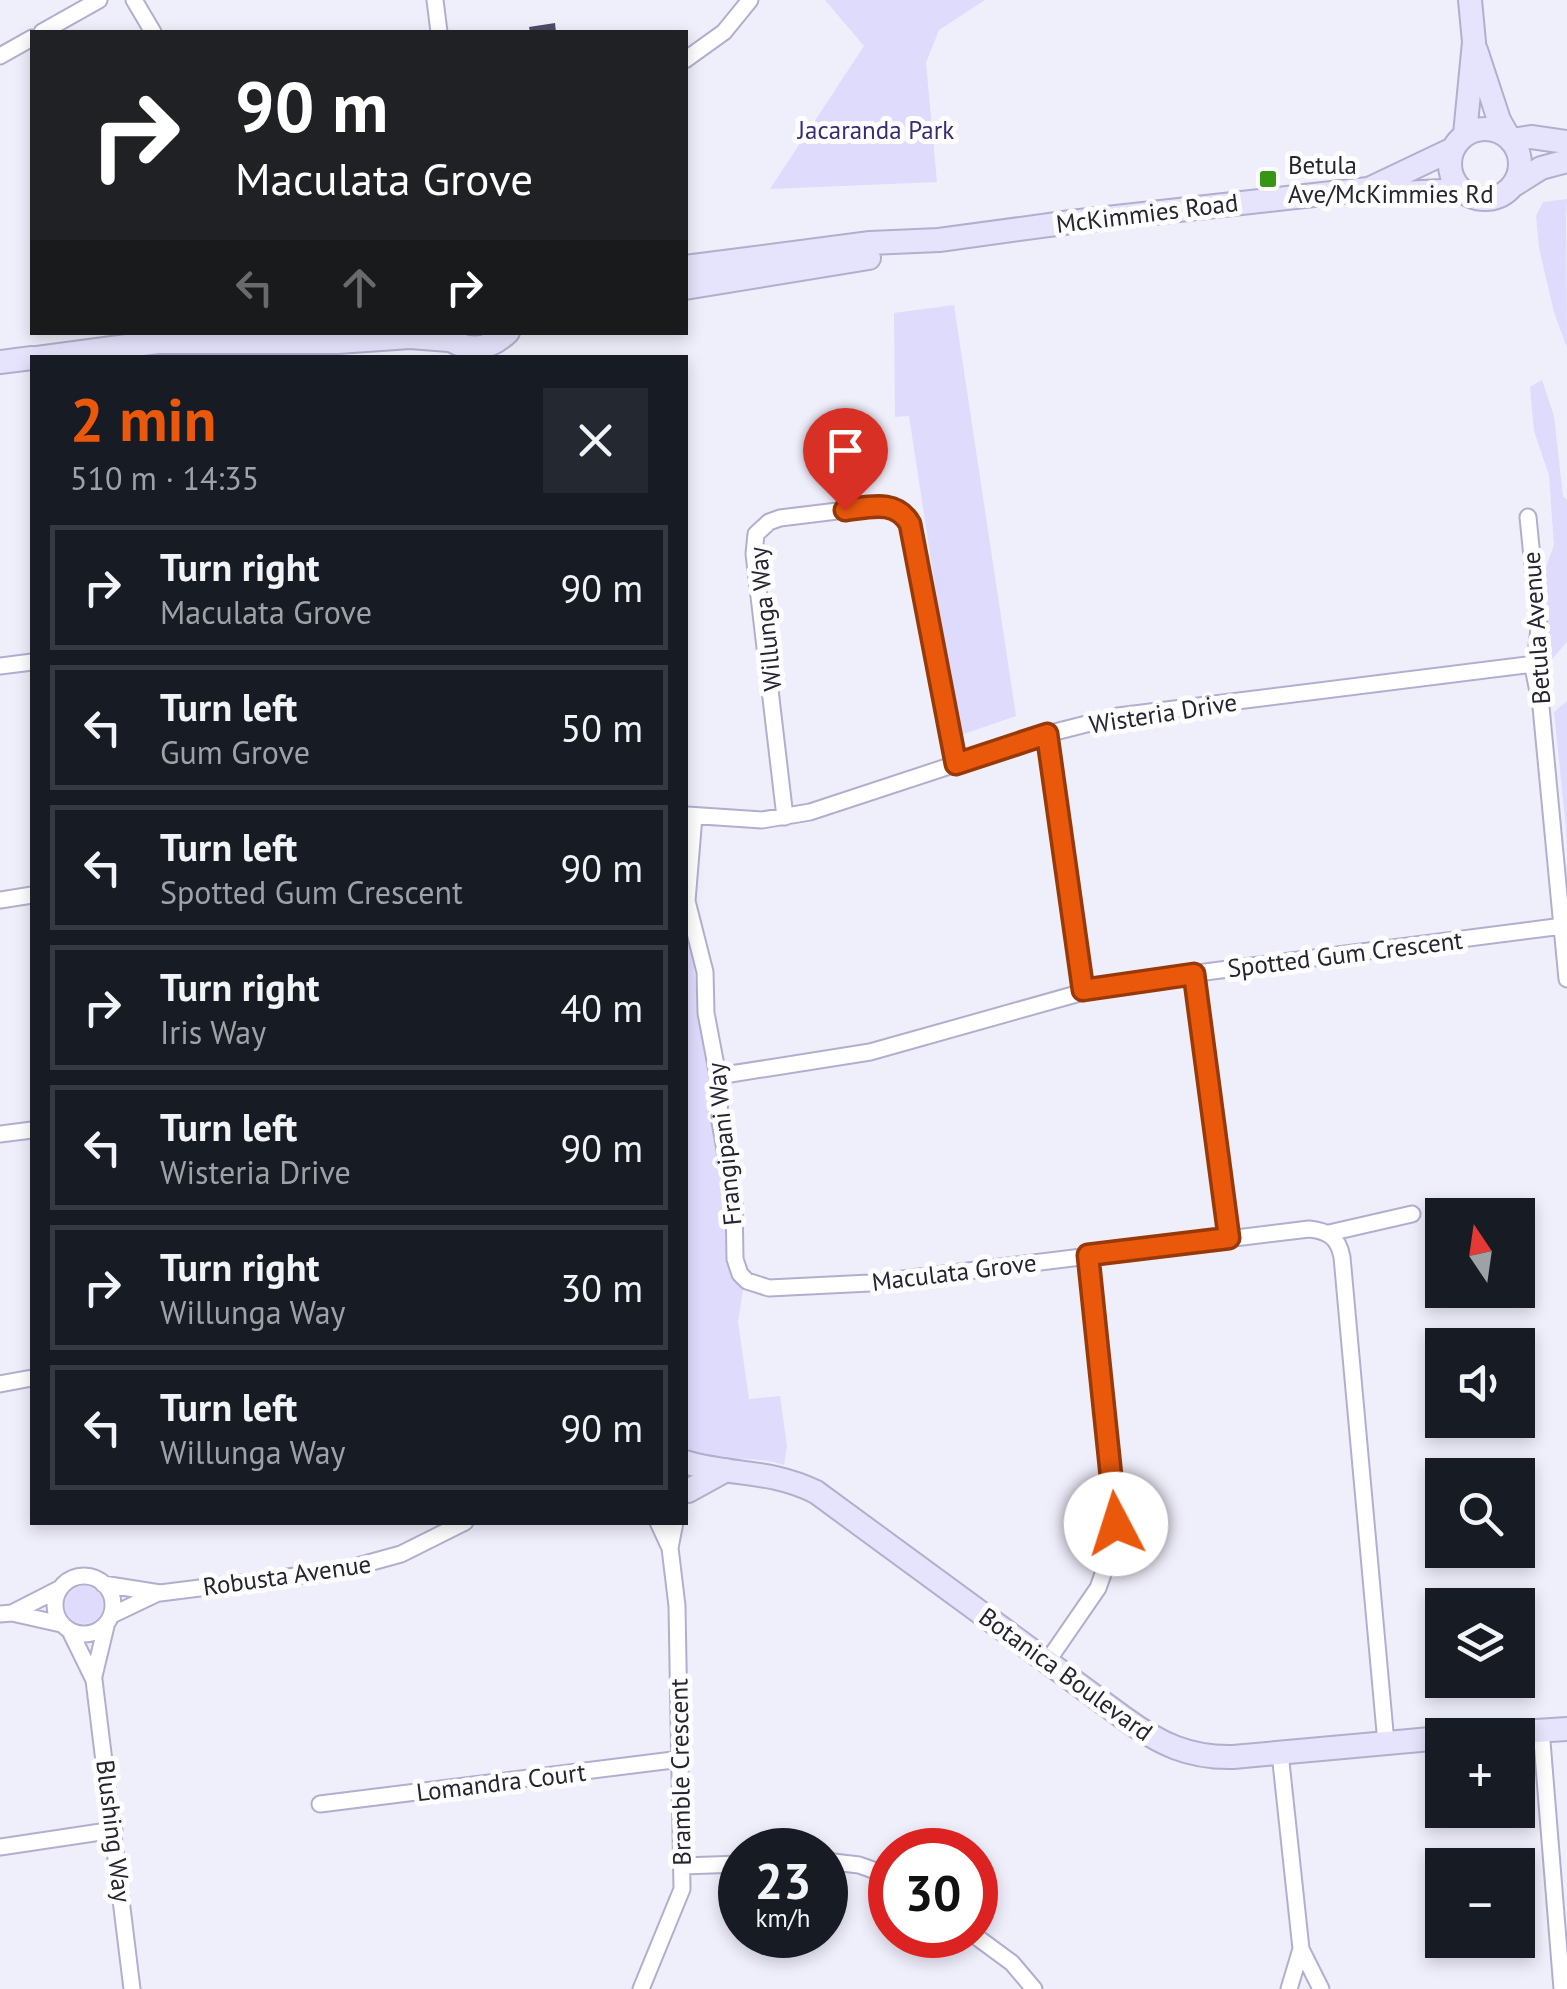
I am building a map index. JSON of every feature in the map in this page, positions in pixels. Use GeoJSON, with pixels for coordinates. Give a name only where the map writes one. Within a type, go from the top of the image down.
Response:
{"type":"FeatureCollection","features":[{"type":"Feature","properties":{"kind":"main road"},"geometry":{"type":"LineString","coordinates":[[1470,0],[1474,42],[1490,95],[1521,161],[1514,185]]}},
{"type":"Feature","properties":{"kind":"main road"},"geometry":{"type":"LineString","coordinates":[[1474,42],[1459,142],[1450,171],[1462,190],[1490,199],[1541,168],[1567,161]]}},
{"type":"Feature","properties":{"kind":"main road"},"geometry":{"type":"LineString","coordinates":[[1459,142],[1487,128],[1510,138],[1567,142]]}},
{"type":"Feature","properties":{"kind":"main road","name":"McKimmies Road"},"geometry":{"type":"LineString","coordinates":[[1368,189],[1459,142]]}},
{"type":"Feature","properties":{"kind":"main road","name":"McKimmies Road"},"geometry":{"type":"LineString","coordinates":[[688,267],[1368,189],[1403,193],[1462,190]]}},
{"type":"Feature","properties":{"kind":"main road","name":"McKimmies Road"},"geometry":{"type":"LineString","coordinates":[[688,288],[886,255],[927,239]]}},
{"type":"Feature","properties":{"kind":"main road"},"geometry":{"type":"LineString","coordinates":[[58,355],[198,335]]}},
{"type":"Feature","properties":{"kind":"main road"},"geometry":{"type":"LineString","coordinates":[[160,342],[338,342],[410,337],[478,348],[505,342]]}},
{"type":"Feature","properties":{"kind":"main road"},"geometry":{"type":"LineString","coordinates":[[0,362],[30,359]]}},
{"type":"Feature","properties":{"kind":"main road","name":"Botanica Boulevard"},"geometry":{"type":"LineString","coordinates":[[688,1464],[774,1475],[816,1492],[1140,1730],[1176,1750],[1211,1757],[1425,1740]]}},
{"type":"Feature","properties":{"kind":"main road"},"geometry":{"type":"LineString","coordinates":[[688,1493],[726,1470]]}},
{"type":"Feature","properties":{"kind":"main road"},"geometry":{"type":"LineString","coordinates":[[1535,1730],[1567,1726]]}},
{"type":"Feature","properties":{"kind":"street"},"geometry":{"type":"LineString","coordinates":[[46,30],[99,0]]}},
{"type":"Feature","properties":{"kind":"street"},"geometry":{"type":"LineString","coordinates":[[134,0],[152,30]]}},
{"type":"Feature","properties":{"kind":"street"},"geometry":{"type":"LineString","coordinates":[[435,0],[439,30]]}},
{"type":"Feature","properties":{"kind":"street"},"geometry":{"type":"LineString","coordinates":[[688,58],[724,32],[750,0]]}},
{"type":"Feature","properties":{"kind":"street"},"geometry":{"type":"LineString","coordinates":[[0,56],[30,39]]}},
{"type":"Feature","properties":{"kind":"street","name":"Willunga Way"},"geometry":{"type":"LineString","coordinates":[[785,816],[754,544],[761,528],[780,518],[878,506],[904,514],[917,550],[956,764]]}},
{"type":"Feature","properties":{"kind":"street","name":"Betula Avenue"},"geometry":{"type":"LineString","coordinates":[[1528,517],[1538,628],[1534,664],[1567,979]]}},
{"type":"Feature","properties":{"kind":"street"},"geometry":{"type":"LineString","coordinates":[[0,666],[30,662]]}},
{"type":"Feature","properties":{"kind":"street","name":"Wisteria Drive"},"geometry":{"type":"LineString","coordinates":[[690,816],[738,820],[810,812],[1047,734],[1118,716],[1534,664]]}},
{"type":"Feature","properties":{"kind":"street"},"geometry":{"type":"LineString","coordinates":[[1047,734],[1083,990]]}},
{"type":"Feature","properties":{"kind":"street","name":"Frangipani Way"},"geometry":{"type":"LineString","coordinates":[[688,873],[690,816]]}},
{"type":"Feature","properties":{"kind":"street"},"geometry":{"type":"LineString","coordinates":[[0,900],[30,896]]}},
{"type":"Feature","properties":{"kind":"street","name":"Frangipani Way"},"geometry":{"type":"LineString","coordinates":[[688,905],[704,972],[706,1014],[718,1076],[720,1122],[734,1200],[735,1259],[740,1274],[757,1286]]}},
{"type":"Feature","properties":{"kind":"street","name":"Spotted Gum Crescent"},"geometry":{"type":"LineString","coordinates":[[718,1076],[870,1052],[1083,990],[1563,926]]}},
{"type":"Feature","properties":{"kind":"street"},"geometry":{"type":"LineString","coordinates":[[1194,974],[1229,1238]]}},
{"type":"Feature","properties":{"kind":"street"},"geometry":{"type":"LineString","coordinates":[[0,1134],[30,1130]]}},
{"type":"Feature","properties":{"kind":"street","name":"Maculata Grove"},"geometry":{"type":"LineString","coordinates":[[757,1286],[870,1283],[1309,1229],[1329,1233],[1412,1214]]}},
{"type":"Feature","properties":{"kind":"street"},"geometry":{"type":"LineString","coordinates":[[1329,1233],[1336,1239],[1342,1256],[1386,1743]]}},
{"type":"Feature","properties":{"kind":"street"},"geometry":{"type":"LineString","coordinates":[[1047,1662],[1098,1588],[1114,1544],[1114,1500],[1088,1255]]}},
{"type":"Feature","properties":{"kind":"street"},"geometry":{"type":"LineString","coordinates":[[4,1381],[30,1378]]}},
{"type":"Feature","properties":{"kind":"street","name":"Robusta Avenue"},"geometry":{"type":"LineString","coordinates":[[103,1584],[160,1593],[376,1563],[427,1544],[460,1525]]}},
{"type":"Feature","properties":{"kind":"street","name":"Bramble Crescent"},"geometry":{"type":"LineString","coordinates":[[659,1525],[670,1548]]}},
{"type":"Feature","properties":{"kind":"street","name":"Bramble Crescent"},"geometry":{"type":"LineString","coordinates":[[641,1989],[676,1908],[683,1866],[677,1606],[670,1548],[674,1525]]}},
{"type":"Feature","properties":{"kind":"street"},"geometry":{"type":"LineString","coordinates":[[85,1576],[103,1584],[112,1598],[109,1619],[86,1634],[6,1613],[85,1576]]}},
{"type":"Feature","properties":{"kind":"street"},"geometry":{"type":"LineString","coordinates":[[59,1589],[54,1606],[65,1628]]}},
{"type":"Feature","properties":{"kind":"street","name":"Robusta Avenue"},"geometry":{"type":"LineString","coordinates":[[109,1619],[160,1593]]}},
{"type":"Feature","properties":{"kind":"street","name":"Blushing Way"},"geometry":{"type":"LineString","coordinates":[[109,1619],[98,1648],[94,1680],[134,1987]]}},
{"type":"Feature","properties":{"kind":"street","name":"Blushing Way"},"geometry":{"type":"LineString","coordinates":[[65,1628],[94,1680]]}},
{"type":"Feature","properties":{"kind":"street"},"geometry":{"type":"LineString","coordinates":[[1541,1729],[1562,1989]]}},
{"type":"Feature","properties":{"kind":"street"},"geometry":{"type":"LineString","coordinates":[[1280,1752],[1301,1949],[1321,1989]]}},
{"type":"Feature","properties":{"kind":"street","name":"Lomandra Court"},"geometry":{"type":"LineString","coordinates":[[320,1804],[682,1759]]}},
{"type":"Feature","properties":{"kind":"street"},"geometry":{"type":"LineString","coordinates":[[0,1848],[114,1830]]}},
{"type":"Feature","properties":{"kind":"street"},"geometry":{"type":"LineString","coordinates":[[683,1866],[718,1865]]}},
{"type":"Feature","properties":{"kind":"street"},"geometry":{"type":"LineString","coordinates":[[1289,1989],[1301,1949]]}},
{"type":"Feature","properties":{"kind":"street"},"geometry":{"type":"LineString","coordinates":[[998,1953],[1034,1989]]}},
{"type":"Feature","properties":{"kind":"green space","name":"Jacaranda Park"},"geometry":{"type":"Polygon","coordinates":[[[825,0],[985,0],[939,30],[926,63],[937,182],[770,189],[864,46],[825,0]]]}},
{"type":"Feature","properties":{"kind":"green space"},"geometry":{"type":"Polygon","coordinates":[[[1567,199],[1567,348],[1554,312],[1536,216],[1543,202],[1567,199]]]}},
{"type":"Feature","properties":{"kind":"green space"},"geometry":{"type":"Polygon","coordinates":[[[954,305],[1016,716],[958,736],[909,416],[895,417],[894,313],[954,305]]]}},
{"type":"Feature","properties":{"kind":"green space"},"geometry":{"type":"Polygon","coordinates":[[[1542,380],[1554,416],[1563,496],[1567,500],[1567,642],[1551,660],[1541,581],[1554,545],[1549,475],[1534,431],[1530,387],[1542,380]]]}},
{"type":"Feature","properties":{"kind":"green space"},"geometry":{"type":"Polygon","coordinates":[[[1567,701],[1567,838],[1554,712],[1567,701]]]}},
{"type":"Feature","properties":{"kind":"green space"},"geometry":{"type":"Polygon","coordinates":[[[688,944],[711,1077],[712,1124],[725,1191],[727,1261],[730,1273],[743,1290],[738,1322],[749,1399],[780,1396],[787,1446],[784,1465],[688,1456],[688,944]]]}},
{"type":"Feature","properties":{"kind":"green space"},"geometry":{"type":"Polygon","coordinates":[[[84,1586],[97,1592],[103,1605],[97,1618],[84,1624],[71,1618],[65,1605],[71,1592],[84,1586]]]}},
{"type":"Feature","properties":{"kind":"building"},"geometry":{"type":"Polygon","coordinates":[[[555,23],[556,30],[530,30],[529,27],[555,23]]]}},
{"type":"Feature","properties":{"kind":"place","name":"Betula Ave/McKimmies Rd"},"geometry":{"type":"Point","coordinates":[1268,179]}},
{"type":"Feature","properties":{"kind":"route"},"geometry":{"type":"LineString","coordinates":[[845,510],[888,506],[904,514],[910,524],[956,764],[1047,734],[1083,990],[1194,974],[1229,1238],[1088,1255],[1116,1524]]}}]}
